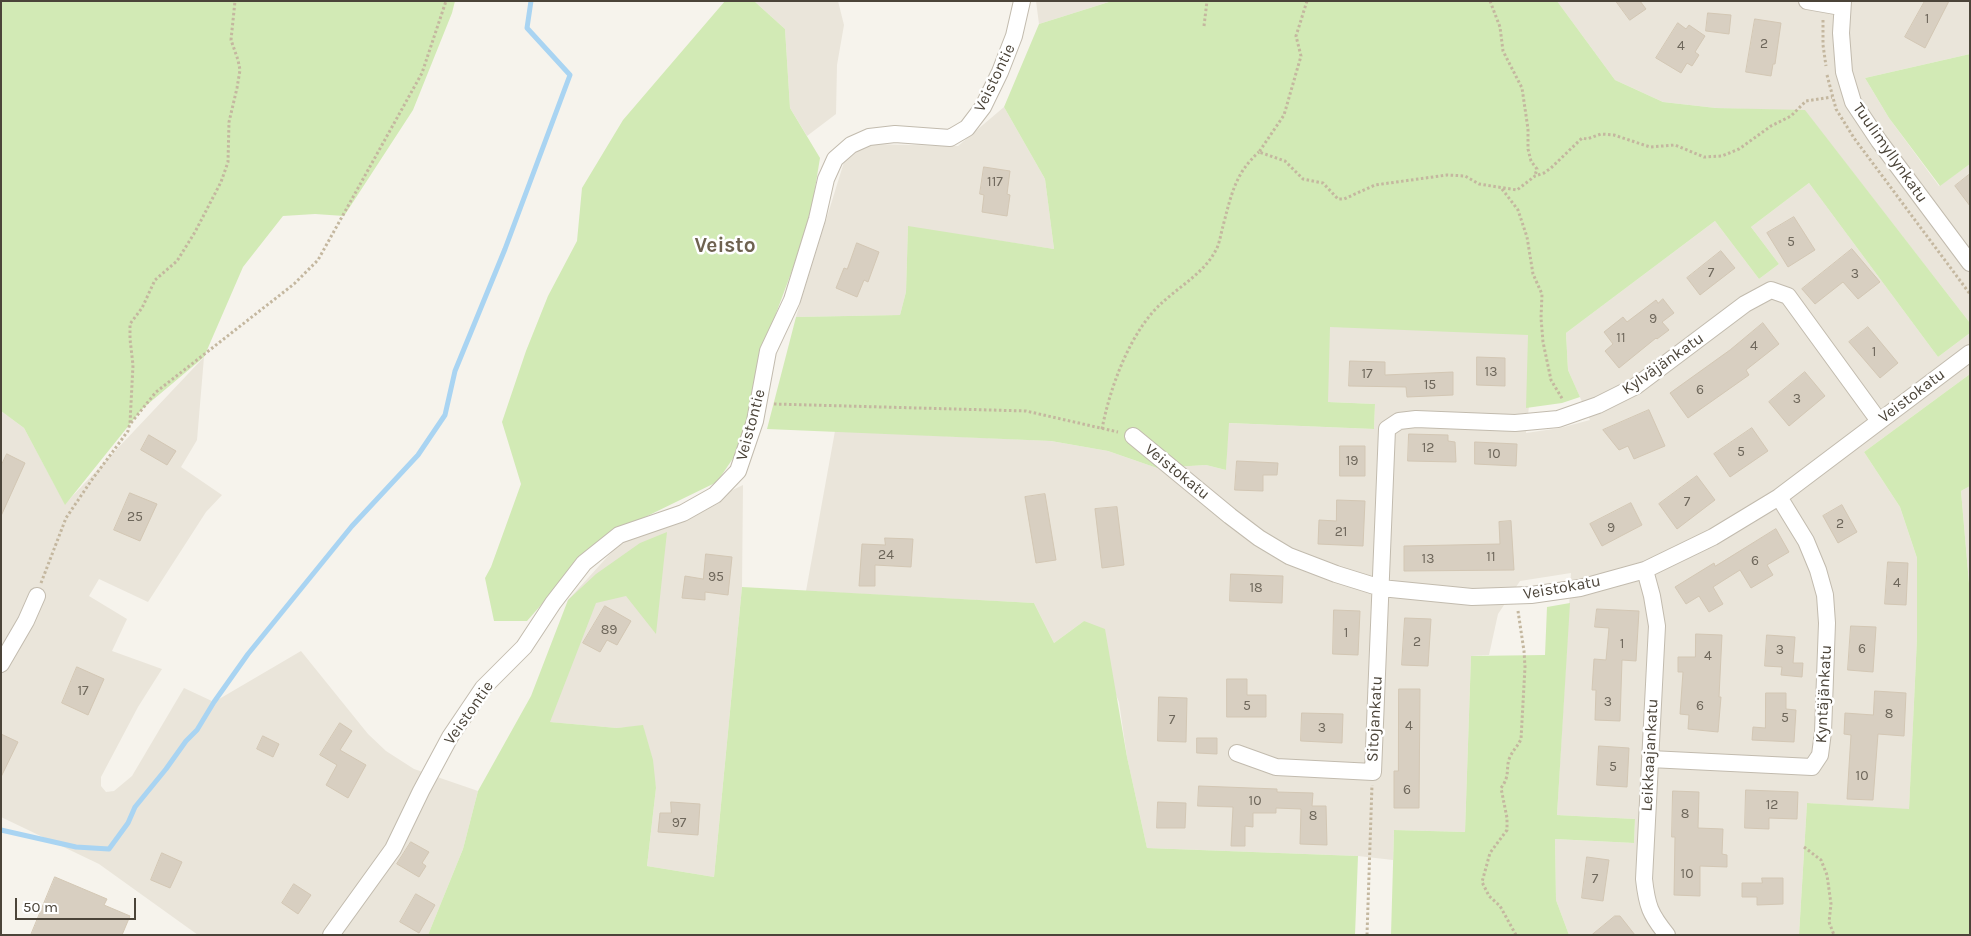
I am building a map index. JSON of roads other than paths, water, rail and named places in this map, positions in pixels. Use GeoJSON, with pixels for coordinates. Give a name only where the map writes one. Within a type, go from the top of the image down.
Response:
{"type":"FeatureCollection","features":[{"type":"Feature","properties":{"kind":"street","name":"Veistontie"},"geometry":{"type":"LineString","coordinates":[[331,935],[393,849],[450,737],[482,688],[524,647],[553,603],[584,564],[619,535],[682,513],[714,495],[738,470],[755,421],[768,351],[792,300],[817,219],[826,179],[835,159],[851,145],[869,137],[895,134],[950,138],[968,128],[983,107],[1000,72],[1014,36],[1022,1]]}},
{"type":"Feature","properties":{"kind":"street"},"geometry":{"type":"LineString","coordinates":[[1807,1],[1842,4]]}},
{"type":"Feature","properties":{"kind":"street","name":"Tuulimyllynkatu"},"geometry":{"type":"LineString","coordinates":[[1842,4],[1841,33],[1844,72],[1853,102],[1879,141],[1970,263]]}},
{"type":"Feature","properties":{"kind":"street","name":"Kylväjänkatu"},"geometry":{"type":"LineString","coordinates":[[1381,588],[1387,429],[1399,420],[1416,419],[1515,423],[1558,418],[1598,405],[1636,386],[1745,304],[1771,290],[1788,296],[1879,421]]}},
{"type":"Feature","properties":{"kind":"street","name":"Veistokatu"},"geometry":{"type":"LineString","coordinates":[[1133,436],[1259,538],[1289,556],[1336,574],[1381,588],[1472,598],[1516,596],[1580,588],[1645,570],[1713,537],[1778,497],[1970,353]]}},
{"type":"Feature","properties":{"kind":"street","name":"Kyntäjänkatu"},"geometry":{"type":"LineString","coordinates":[[1650,759],[1812,766],[1820,755],[1823,732],[1827,624],[1825,595],[1818,570],[1806,541],[1778,497]]}},
{"type":"Feature","properties":{"kind":"street","name":"Leikkaajankatu"},"geometry":{"type":"LineString","coordinates":[[1645,570],[1657,626],[1644,879],[1646,900],[1653,918],[1667,935]]}},
{"type":"Feature","properties":{"kind":"street","name":"Sitojankatu"},"geometry":{"type":"LineString","coordinates":[[1238,753],[1276,767],[1373,772],[1381,588]]}},
{"type":"Feature","properties":{"kind":"street"},"geometry":{"type":"LineString","coordinates":[[1,664],[26,621],[37,596]]}},
{"type":"Feature","properties":{"kind":"waterway"},"geometry":{"type":"LineString","coordinates":[[1,830],[76,847],[109,849],[128,823],[135,807],[186,741],[197,730],[248,654],[352,526],[418,455],[445,415],[455,371],[505,249],[570,75],[527,28],[531,1]]}},
{"type":"Feature","properties":{"kind":"district","name":"Veisto"},"geometry":{"type":"Point","coordinates":[725,246]}}]}
